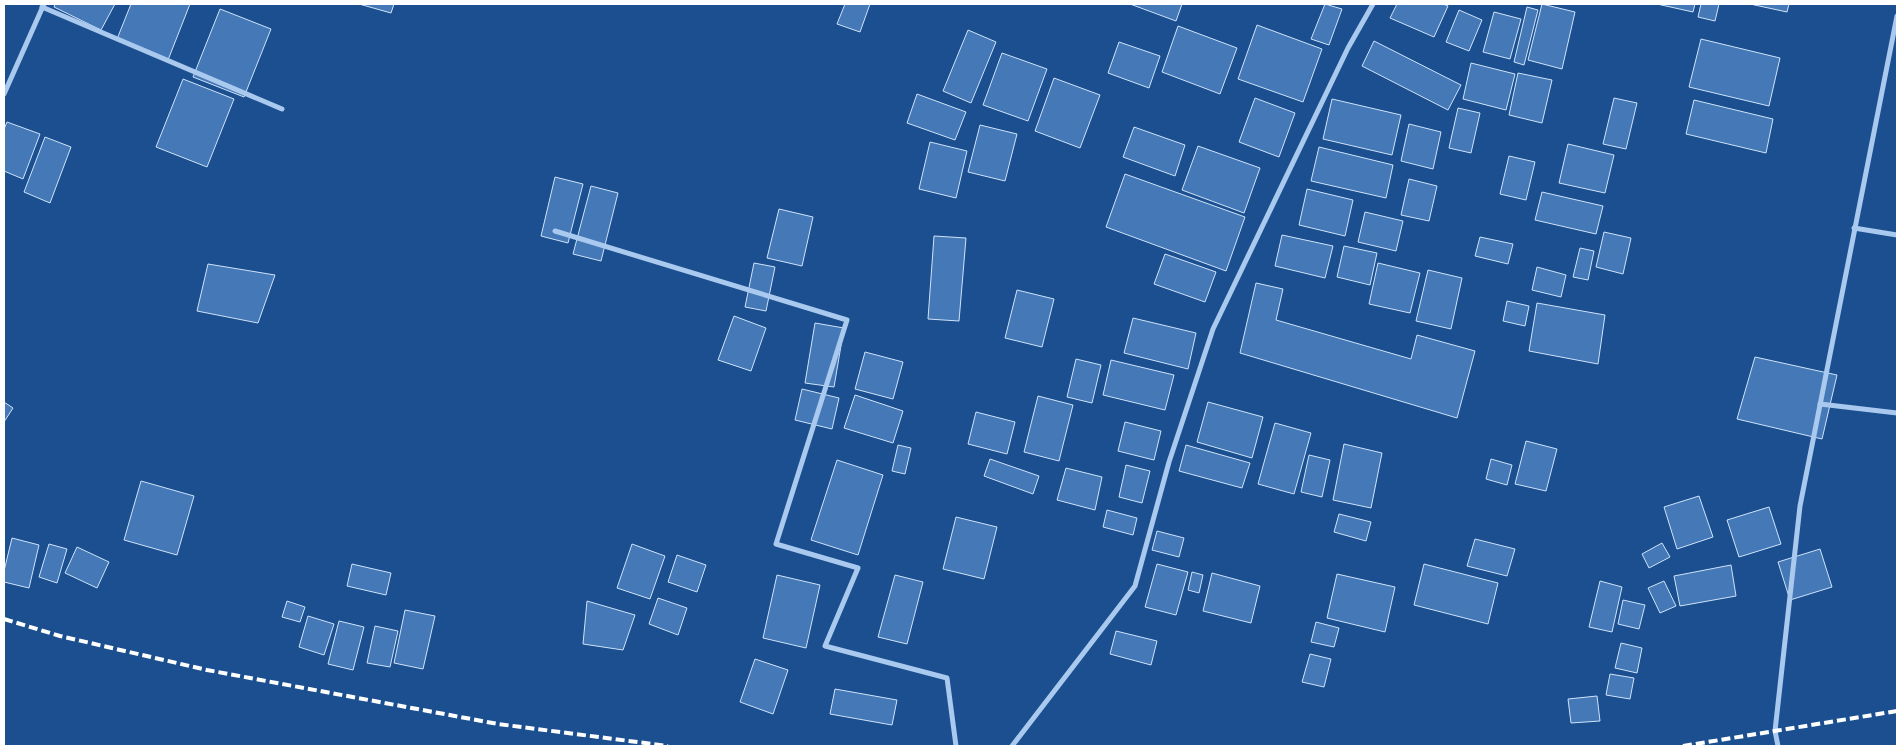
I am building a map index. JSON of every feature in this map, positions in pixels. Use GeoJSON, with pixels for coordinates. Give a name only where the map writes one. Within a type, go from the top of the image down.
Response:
{"type":"FeatureCollection","features":[{"type":"Feature","properties":{"kind":"street"},"geometry":{"type":"LineString","coordinates":[[1012,746],[1135,586],[1169,462],[1213,329],[1348,48],[1373,4]]}},
{"type":"Feature","properties":{"kind":"street"},"geometry":{"type":"LineString","coordinates":[[4,94],[43,6],[282,109]]}},
{"type":"Feature","properties":{"kind":"street"},"geometry":{"type":"LineString","coordinates":[[1778,746],[1775,731],[1800,506],[1897,16]]}},
{"type":"Feature","properties":{"kind":"street"},"geometry":{"type":"LineString","coordinates":[[1854,228],[1897,235]]}},
{"type":"Feature","properties":{"kind":"street"},"geometry":{"type":"LineString","coordinates":[[555,231],[847,320],[776,544],[858,568],[825,646],[947,678],[956,746]]}},
{"type":"Feature","properties":{"kind":"street"},"geometry":{"type":"LineString","coordinates":[[1820,404],[1897,413]]}},
{"type":"Feature","properties":{"kind":"building"},"geometry":{"type":"Polygon","coordinates":[[[55,4],[115,4],[101,30],[54,7],[55,4]]]}},
{"type":"Feature","properties":{"kind":"building"},"geometry":{"type":"Polygon","coordinates":[[[131,4],[190,4],[168,60],[117,39],[131,4]]]}},
{"type":"Feature","properties":{"kind":"building"},"geometry":{"type":"Polygon","coordinates":[[[359,4],[394,4],[391,13],[359,4]]]}},
{"type":"Feature","properties":{"kind":"building"},"geometry":{"type":"Polygon","coordinates":[[[845,4],[870,4],[860,32],[837,24],[845,4]]]}},
{"type":"Feature","properties":{"kind":"building"},"geometry":{"type":"Polygon","coordinates":[[[1130,4],[1182,4],[1176,21],[1130,4]]]}},
{"type":"Feature","properties":{"kind":"building"},"geometry":{"type":"Polygon","coordinates":[[[1325,4],[1342,9],[1329,45],[1311,39],[1325,4]]]}},
{"type":"Feature","properties":{"kind":"building"},"geometry":{"type":"Polygon","coordinates":[[[1397,4],[1443,4],[1448,6],[1434,37],[1390,18],[1397,4]]]}},
{"type":"Feature","properties":{"kind":"building"},"geometry":{"type":"Polygon","coordinates":[[[1542,4],[1575,12],[1562,69],[1528,60],[1542,4]]]}},
{"type":"Feature","properties":{"kind":"building"},"geometry":{"type":"Polygon","coordinates":[[[1657,4],[1695,4],[1693,12],[1657,4]]]}},
{"type":"Feature","properties":{"kind":"building"},"geometry":{"type":"Polygon","coordinates":[[[1701,4],[1719,4],[1715,21],[1698,17],[1701,4]]]}},
{"type":"Feature","properties":{"kind":"building"},"geometry":{"type":"Polygon","coordinates":[[[1750,4],[1789,4],[1787,12],[1750,4]]]}},
{"type":"Feature","properties":{"kind":"building"},"geometry":{"type":"Polygon","coordinates":[[[1527,7],[1538,10],[1524,65],[1514,62],[1527,7]]]}},
{"type":"Feature","properties":{"kind":"building"},"geometry":{"type":"Polygon","coordinates":[[[220,9],[271,29],[244,97],[193,77],[220,9]]]}},
{"type":"Feature","properties":{"kind":"building"},"geometry":{"type":"Polygon","coordinates":[[[1459,10],[1482,20],[1469,51],[1446,42],[1459,10]]]}},
{"type":"Feature","properties":{"kind":"building"},"geometry":{"type":"Polygon","coordinates":[[[1494,12],[1521,19],[1510,59],[1483,52],[1494,12]]]}},
{"type":"Feature","properties":{"kind":"building"},"geometry":{"type":"Polygon","coordinates":[[[1257,25],[1322,49],[1303,102],[1238,79],[1257,25]]]}},
{"type":"Feature","properties":{"kind":"building"},"geometry":{"type":"Polygon","coordinates":[[[1178,26],[1237,48],[1220,94],[1162,72],[1178,26]]]}},
{"type":"Feature","properties":{"kind":"building"},"geometry":{"type":"Polygon","coordinates":[[[968,30],[996,42],[971,103],[943,91],[968,30]]]}},
{"type":"Feature","properties":{"kind":"building"},"geometry":{"type":"Polygon","coordinates":[[[1701,39],[1780,58],[1769,106],[1689,87],[1701,39]]]}},
{"type":"Feature","properties":{"kind":"building"},"geometry":{"type":"Polygon","coordinates":[[[1374,41],[1461,85],[1448,110],[1362,66],[1374,41]]]}},
{"type":"Feature","properties":{"kind":"building"},"geometry":{"type":"Polygon","coordinates":[[[1119,42],[1160,56],[1149,88],[1108,73],[1119,42]]]}},
{"type":"Feature","properties":{"kind":"building"},"geometry":{"type":"Polygon","coordinates":[[[1002,53],[1047,69],[1028,121],[983,105],[1002,53]]]}},
{"type":"Feature","properties":{"kind":"building"},"geometry":{"type":"Polygon","coordinates":[[[1471,63],[1515,74],[1506,110],[1463,99],[1471,63]]]}},
{"type":"Feature","properties":{"kind":"building"},"geometry":{"type":"Polygon","coordinates":[[[1518,73],[1552,80],[1542,123],[1509,115],[1518,73]]]}},
{"type":"Feature","properties":{"kind":"building"},"geometry":{"type":"Polygon","coordinates":[[[1054,78],[1100,95],[1080,148],[1035,131],[1054,78]]]}},
{"type":"Feature","properties":{"kind":"building"},"geometry":{"type":"Polygon","coordinates":[[[183,79],[234,99],[207,167],[156,147],[183,79]]]}},
{"type":"Feature","properties":{"kind":"building"},"geometry":{"type":"Polygon","coordinates":[[[917,94],[966,112],[955,140],[907,123],[917,94]]]}},
{"type":"Feature","properties":{"kind":"building"},"geometry":{"type":"Polygon","coordinates":[[[1255,98],[1295,113],[1279,157],[1239,142],[1255,98]]]}},
{"type":"Feature","properties":{"kind":"building"},"geometry":{"type":"Polygon","coordinates":[[[1614,98],[1637,103],[1626,149],[1603,144],[1614,98]]]}},
{"type":"Feature","properties":{"kind":"building"},"geometry":{"type":"Polygon","coordinates":[[[1332,99],[1401,115],[1392,155],[1323,139],[1332,99]]]}},
{"type":"Feature","properties":{"kind":"building"},"geometry":{"type":"Polygon","coordinates":[[[1694,100],[1773,119],[1766,153],[1686,134],[1694,100]]]}},
{"type":"Feature","properties":{"kind":"building"},"geometry":{"type":"Polygon","coordinates":[[[1458,108],[1480,113],[1471,153],[1449,148],[1458,108]]]}},
{"type":"Feature","properties":{"kind":"building"},"geometry":{"type":"Polygon","coordinates":[[[7,122],[40,134],[23,179],[4,171],[4,129],[7,122]]]}},
{"type":"Feature","properties":{"kind":"building"},"geometry":{"type":"Polygon","coordinates":[[[1409,124],[1441,132],[1433,169],[1401,161],[1409,124]]]}},
{"type":"Feature","properties":{"kind":"building"},"geometry":{"type":"Polygon","coordinates":[[[980,125],[1017,134],[1005,181],[968,172],[980,125]]]}},
{"type":"Feature","properties":{"kind":"building"},"geometry":{"type":"Polygon","coordinates":[[[1134,127],[1185,145],[1175,176],[1123,157],[1134,127]]]}},
{"type":"Feature","properties":{"kind":"building"},"geometry":{"type":"Polygon","coordinates":[[[45,137],[71,147],[50,203],[24,192],[45,137]]]}},
{"type":"Feature","properties":{"kind":"building"},"geometry":{"type":"Polygon","coordinates":[[[930,142],[967,151],[956,198],[919,189],[930,142]]]}},
{"type":"Feature","properties":{"kind":"building"},"geometry":{"type":"Polygon","coordinates":[[[1568,144],[1614,155],[1605,193],[1559,183],[1568,144]]]}},
{"type":"Feature","properties":{"kind":"building"},"geometry":{"type":"Polygon","coordinates":[[[1198,146],[1260,168],[1244,213],[1182,190],[1198,146]]]}},
{"type":"Feature","properties":{"kind":"building"},"geometry":{"type":"Polygon","coordinates":[[[1319,147],[1393,165],[1386,198],[1311,181],[1319,147]]]}},
{"type":"Feature","properties":{"kind":"building"},"geometry":{"type":"Polygon","coordinates":[[[1509,156],[1535,162],[1526,200],[1500,194],[1509,156]]]}},
{"type":"Feature","properties":{"kind":"building"},"geometry":{"type":"Polygon","coordinates":[[[1125,174],[1245,217],[1226,271],[1106,227],[1125,174]]]}},
{"type":"Feature","properties":{"kind":"building"},"geometry":{"type":"Polygon","coordinates":[[[555,177],[583,184],[568,243],[541,236],[555,177]]]}},
{"type":"Feature","properties":{"kind":"building"},"geometry":{"type":"Polygon","coordinates":[[[1409,179],[1437,186],[1429,221],[1401,215],[1409,179]]]}},
{"type":"Feature","properties":{"kind":"building"},"geometry":{"type":"Polygon","coordinates":[[[591,186],[618,193],[601,261],[573,254],[591,186]]]}},
{"type":"Feature","properties":{"kind":"building"},"geometry":{"type":"Polygon","coordinates":[[[1307,189],[1353,200],[1345,236],[1299,225],[1307,189]]]}},
{"type":"Feature","properties":{"kind":"building"},"geometry":{"type":"Polygon","coordinates":[[[1542,192],[1603,206],[1596,234],[1535,220],[1542,192]]]}},
{"type":"Feature","properties":{"kind":"building"},"geometry":{"type":"Polygon","coordinates":[[[779,209],[813,217],[802,266],[767,258],[779,209]]]}},
{"type":"Feature","properties":{"kind":"building"},"geometry":{"type":"Polygon","coordinates":[[[1365,212],[1403,221],[1396,251],[1358,242],[1365,212]]]}},
{"type":"Feature","properties":{"kind":"building"},"geometry":{"type":"Polygon","coordinates":[[[1604,232],[1631,238],[1623,274],[1596,267],[1604,232]]]}},
{"type":"Feature","properties":{"kind":"building"},"geometry":{"type":"Polygon","coordinates":[[[1282,235],[1333,246],[1325,278],[1275,266],[1282,235]]]}},
{"type":"Feature","properties":{"kind":"building"},"geometry":{"type":"Polygon","coordinates":[[[934,236],[966,238],[959,321],[928,319],[934,236]]]}},
{"type":"Feature","properties":{"kind":"building"},"geometry":{"type":"Polygon","coordinates":[[[1480,237],[1513,244],[1508,264],[1475,256],[1480,237]]]}},
{"type":"Feature","properties":{"kind":"building"},"geometry":{"type":"Polygon","coordinates":[[[1344,246],[1377,253],[1370,285],[1337,277],[1344,246]]]}},
{"type":"Feature","properties":{"kind":"building"},"geometry":{"type":"Polygon","coordinates":[[[1580,248],[1594,251],[1588,280],[1573,277],[1580,248]]]}},
{"type":"Feature","properties":{"kind":"building"},"geometry":{"type":"Polygon","coordinates":[[[1165,254],[1216,272],[1205,302],[1154,284],[1165,254]]]}},
{"type":"Feature","properties":{"kind":"building"},"geometry":{"type":"Polygon","coordinates":[[[754,263],[775,267],[766,311],[745,307],[754,263]]]}},
{"type":"Feature","properties":{"kind":"building"},"geometry":{"type":"Polygon","coordinates":[[[1378,263],[1420,273],[1410,313],[1369,304],[1378,263]]]}},
{"type":"Feature","properties":{"kind":"building"},"geometry":{"type":"Polygon","coordinates":[[[208,264],[275,275],[258,323],[197,311],[208,264]]]}},
{"type":"Feature","properties":{"kind":"building"},"geometry":{"type":"Polygon","coordinates":[[[1537,267],[1566,275],[1561,297],[1532,290],[1537,267]]]}},
{"type":"Feature","properties":{"kind":"building"},"geometry":{"type":"Polygon","coordinates":[[[1428,270],[1462,278],[1451,329],[1416,321],[1428,270]]]}},
{"type":"Feature","properties":{"kind":"building"},"geometry":{"type":"Polygon","coordinates":[[[1256,283],[1283,289],[1276,320],[1411,359],[1417,335],[1475,351],[1457,418],[1240,353],[1256,283]]]}},
{"type":"Feature","properties":{"kind":"building"},"geometry":{"type":"Polygon","coordinates":[[[1017,290],[1054,299],[1042,347],[1005,338],[1017,290]]]}},
{"type":"Feature","properties":{"kind":"building"},"geometry":{"type":"Polygon","coordinates":[[[1507,301],[1529,306],[1525,326],[1503,321],[1507,301]]]}},
{"type":"Feature","properties":{"kind":"building"},"geometry":{"type":"Polygon","coordinates":[[[1537,303],[1605,315],[1598,364],[1529,351],[1537,303]]]}},
{"type":"Feature","properties":{"kind":"building"},"geometry":{"type":"Polygon","coordinates":[[[734,316],[766,328],[751,371],[718,360],[734,316]]]}},
{"type":"Feature","properties":{"kind":"building"},"geometry":{"type":"Polygon","coordinates":[[[1133,318],[1196,333],[1188,369],[1124,353],[1133,318]]]}},
{"type":"Feature","properties":{"kind":"building"},"geometry":{"type":"Polygon","coordinates":[[[815,323],[844,328],[834,387],[805,383],[815,323]]]}},
{"type":"Feature","properties":{"kind":"building"},"geometry":{"type":"Polygon","coordinates":[[[865,352],[903,362],[893,399],[855,389],[865,352]]]}},
{"type":"Feature","properties":{"kind":"building"},"geometry":{"type":"Polygon","coordinates":[[[1755,357],[1837,375],[1822,439],[1737,419],[1755,357]]]}},
{"type":"Feature","properties":{"kind":"building"},"geometry":{"type":"Polygon","coordinates":[[[1076,359],[1101,365],[1092,403],[1067,397],[1076,359]]]}},
{"type":"Feature","properties":{"kind":"building"},"geometry":{"type":"Polygon","coordinates":[[[1111,360],[1174,375],[1165,410],[1103,395],[1111,360]]]}},
{"type":"Feature","properties":{"kind":"building"},"geometry":{"type":"Polygon","coordinates":[[[802,389],[839,398],[832,429],[795,420],[802,389]]]}},
{"type":"Feature","properties":{"kind":"building"},"geometry":{"type":"Polygon","coordinates":[[[855,395],[903,411],[893,443],[844,428],[855,395]]]}},
{"type":"Feature","properties":{"kind":"building"},"geometry":{"type":"Polygon","coordinates":[[[1038,396],[1073,405],[1059,461],[1024,452],[1038,396]]]}},
{"type":"Feature","properties":{"kind":"building"},"geometry":{"type":"Polygon","coordinates":[[[4,402],[13,408],[4,422],[4,402]]]}},
{"type":"Feature","properties":{"kind":"building"},"geometry":{"type":"Polygon","coordinates":[[[1208,402],[1263,417],[1252,458],[1197,442],[1208,402]]]}},
{"type":"Feature","properties":{"kind":"building"},"geometry":{"type":"Polygon","coordinates":[[[976,412],[1015,422],[1007,454],[968,444],[976,412]]]}},
{"type":"Feature","properties":{"kind":"building"},"geometry":{"type":"Polygon","coordinates":[[[1125,422],[1161,431],[1154,460],[1118,451],[1125,422]]]}},
{"type":"Feature","properties":{"kind":"building"},"geometry":{"type":"Polygon","coordinates":[[[1275,423],[1311,433],[1294,494],[1258,484],[1275,423]]]}},
{"type":"Feature","properties":{"kind":"building"},"geometry":{"type":"Polygon","coordinates":[[[1526,441],[1557,449],[1546,491],[1515,484],[1526,441]]]}},
{"type":"Feature","properties":{"kind":"building"},"geometry":{"type":"Polygon","coordinates":[[[1344,444],[1382,453],[1371,508],[1333,500],[1344,444]]]}},
{"type":"Feature","properties":{"kind":"building"},"geometry":{"type":"Polygon","coordinates":[[[898,445],[911,448],[905,474],[892,471],[898,445]]]}},
{"type":"Feature","properties":{"kind":"building"},"geometry":{"type":"Polygon","coordinates":[[[1186,445],[1250,463],[1242,488],[1179,471],[1186,445]]]}},
{"type":"Feature","properties":{"kind":"building"},"geometry":{"type":"Polygon","coordinates":[[[1309,455],[1330,460],[1322,497],[1301,492],[1309,455]]]}},
{"type":"Feature","properties":{"kind":"building"},"geometry":{"type":"Polygon","coordinates":[[[990,459],[1039,476],[1033,494],[984,476],[990,459]]]}},
{"type":"Feature","properties":{"kind":"building"},"geometry":{"type":"Polygon","coordinates":[[[1491,459],[1512,465],[1507,485],[1486,479],[1491,459]]]}},
{"type":"Feature","properties":{"kind":"building"},"geometry":{"type":"Polygon","coordinates":[[[837,460],[883,475],[858,555],[811,540],[837,460]]]}},
{"type":"Feature","properties":{"kind":"building"},"geometry":{"type":"Polygon","coordinates":[[[1126,465],[1150,471],[1142,503],[1119,497],[1126,465]]]}},
{"type":"Feature","properties":{"kind":"building"},"geometry":{"type":"Polygon","coordinates":[[[1066,468],[1102,477],[1095,510],[1057,500],[1066,468]]]}},
{"type":"Feature","properties":{"kind":"building"},"geometry":{"type":"Polygon","coordinates":[[[141,481],[194,496],[177,555],[124,540],[141,481]]]}},
{"type":"Feature","properties":{"kind":"building"},"geometry":{"type":"Polygon","coordinates":[[[1699,496],[1713,537],[1677,549],[1664,507],[1699,496]]]}},
{"type":"Feature","properties":{"kind":"building"},"geometry":{"type":"Polygon","coordinates":[[[1769,507],[1781,544],[1739,557],[1727,520],[1769,507]]]}},
{"type":"Feature","properties":{"kind":"building"},"geometry":{"type":"Polygon","coordinates":[[[1107,510],[1137,518],[1133,535],[1103,527],[1107,510]]]}},
{"type":"Feature","properties":{"kind":"building"},"geometry":{"type":"Polygon","coordinates":[[[1339,514],[1371,522],[1366,541],[1334,532],[1339,514]]]}},
{"type":"Feature","properties":{"kind":"building"},"geometry":{"type":"Polygon","coordinates":[[[956,517],[997,527],[984,579],[943,569],[956,517]]]}},
{"type":"Feature","properties":{"kind":"building"},"geometry":{"type":"Polygon","coordinates":[[[1157,531],[1184,538],[1179,557],[1152,550],[1157,531]]]}},
{"type":"Feature","properties":{"kind":"building"},"geometry":{"type":"Polygon","coordinates":[[[12,538],[39,545],[29,588],[4,582],[4,571],[12,538]]]}},
{"type":"Feature","properties":{"kind":"building"},"geometry":{"type":"Polygon","coordinates":[[[1475,539],[1515,549],[1507,576],[1467,566],[1475,539]]]}},
{"type":"Feature","properties":{"kind":"building"},"geometry":{"type":"Polygon","coordinates":[[[1662,543],[1670,557],[1649,568],[1642,554],[1662,543]]]}},
{"type":"Feature","properties":{"kind":"building"},"geometry":{"type":"Polygon","coordinates":[[[49,544],[67,549],[57,583],[39,577],[49,544]]]}},
{"type":"Feature","properties":{"kind":"building"},"geometry":{"type":"Polygon","coordinates":[[[632,544],[665,556],[650,599],[617,588],[632,544]]]}},
{"type":"Feature","properties":{"kind":"building"},"geometry":{"type":"Polygon","coordinates":[[[77,547],[109,562],[97,588],[65,573],[77,547]]]}},
{"type":"Feature","properties":{"kind":"building"},"geometry":{"type":"Polygon","coordinates":[[[1820,549],[1832,587],[1790,600],[1778,562],[1820,549]]]}},
{"type":"Feature","properties":{"kind":"building"},"geometry":{"type":"Polygon","coordinates":[[[677,555],[706,565],[697,592],[668,582],[677,555]]]}},
{"type":"Feature","properties":{"kind":"building"},"geometry":{"type":"Polygon","coordinates":[[[352,564],[391,573],[386,595],[347,586],[352,564]]]}},
{"type":"Feature","properties":{"kind":"building"},"geometry":{"type":"Polygon","coordinates":[[[1157,564],[1188,572],[1176,615],[1145,607],[1157,564]]]}},
{"type":"Feature","properties":{"kind":"building"},"geometry":{"type":"Polygon","coordinates":[[[1424,564],[1498,583],[1488,624],[1414,605],[1424,564]]]}},
{"type":"Feature","properties":{"kind":"building"},"geometry":{"type":"Polygon","coordinates":[[[1731,565],[1736,596],[1680,606],[1674,576],[1731,565]]]}},
{"type":"Feature","properties":{"kind":"building"},"geometry":{"type":"Polygon","coordinates":[[[1192,572],[1203,575],[1199,593],[1188,590],[1192,572]]]}},
{"type":"Feature","properties":{"kind":"building"},"geometry":{"type":"Polygon","coordinates":[[[1212,573],[1260,586],[1251,623],[1203,611],[1212,573]]]}},
{"type":"Feature","properties":{"kind":"building"},"geometry":{"type":"Polygon","coordinates":[[[1337,574],[1395,587],[1385,632],[1327,618],[1337,574]]]}},
{"type":"Feature","properties":{"kind":"building"},"geometry":{"type":"Polygon","coordinates":[[[777,575],[820,585],[806,648],[763,638],[777,575]]]}},
{"type":"Feature","properties":{"kind":"building"},"geometry":{"type":"Polygon","coordinates":[[[895,575],[923,582],[907,644],[878,637],[895,575]]]}},
{"type":"Feature","properties":{"kind":"building"},"geometry":{"type":"Polygon","coordinates":[[[1600,581],[1622,587],[1612,632],[1589,627],[1600,581]]]}},
{"type":"Feature","properties":{"kind":"building"},"geometry":{"type":"Polygon","coordinates":[[[1664,581],[1676,606],[1660,613],[1648,588],[1664,581]]]}},
{"type":"Feature","properties":{"kind":"building"},"geometry":{"type":"Polygon","coordinates":[[[658,598],[687,608],[678,635],[649,624],[658,598]]]}},
{"type":"Feature","properties":{"kind":"building"},"geometry":{"type":"Polygon","coordinates":[[[1623,600],[1645,605],[1639,629],[1618,624],[1623,600]]]}},
{"type":"Feature","properties":{"kind":"building"},"geometry":{"type":"Polygon","coordinates":[[[287,601],[305,607],[300,622],[282,617],[287,601]]]}},
{"type":"Feature","properties":{"kind":"building"},"geometry":{"type":"Polygon","coordinates":[[[587,601],[635,615],[623,650],[583,644],[587,601]]]}},
{"type":"Feature","properties":{"kind":"building"},"geometry":{"type":"Polygon","coordinates":[[[405,610],[435,616],[423,669],[394,663],[405,610]]]}},
{"type":"Feature","properties":{"kind":"building"},"geometry":{"type":"Polygon","coordinates":[[[308,616],[334,624],[324,655],[299,647],[308,616]]]}},
{"type":"Feature","properties":{"kind":"building"},"geometry":{"type":"Polygon","coordinates":[[[339,621],[364,627],[353,670],[328,664],[339,621]]]}},
{"type":"Feature","properties":{"kind":"building"},"geometry":{"type":"Polygon","coordinates":[[[1316,622],[1339,628],[1334,647],[1311,642],[1316,622]]]}},
{"type":"Feature","properties":{"kind":"building"},"geometry":{"type":"Polygon","coordinates":[[[375,626],[398,631],[390,667],[367,663],[375,626]]]}},
{"type":"Feature","properties":{"kind":"building"},"geometry":{"type":"Polygon","coordinates":[[[1116,631],[1157,641],[1151,665],[1110,654],[1116,631]]]}},
{"type":"Feature","properties":{"kind":"building"},"geometry":{"type":"Polygon","coordinates":[[[1621,643],[1642,648],[1637,673],[1615,668],[1621,643]]]}},
{"type":"Feature","properties":{"kind":"building"},"geometry":{"type":"Polygon","coordinates":[[[1310,654],[1331,659],[1324,687],[1302,682],[1310,654]]]}},
{"type":"Feature","properties":{"kind":"building"},"geometry":{"type":"Polygon","coordinates":[[[755,659],[788,670],[773,714],[740,702],[755,659]]]}},
{"type":"Feature","properties":{"kind":"building"},"geometry":{"type":"Polygon","coordinates":[[[1610,674],[1634,678],[1630,699],[1606,695],[1610,674]]]}},
{"type":"Feature","properties":{"kind":"building"},"geometry":{"type":"Polygon","coordinates":[[[835,689],[897,700],[892,725],[830,714],[835,689]]]}},
{"type":"Feature","properties":{"kind":"building"},"geometry":{"type":"Polygon","coordinates":[[[1597,696],[1600,721],[1571,723],[1568,699],[1597,696]]]}},
{"type":"Feature","properties":{"kind":"railway"},"geometry":{"type":"LineString","coordinates":[[4,619],[60,636],[207,670],[498,724],[668,746]]}},
{"type":"Feature","properties":{"kind":"railway"},"geometry":{"type":"LineString","coordinates":[[1683,746],[1897,711]]}}]}
